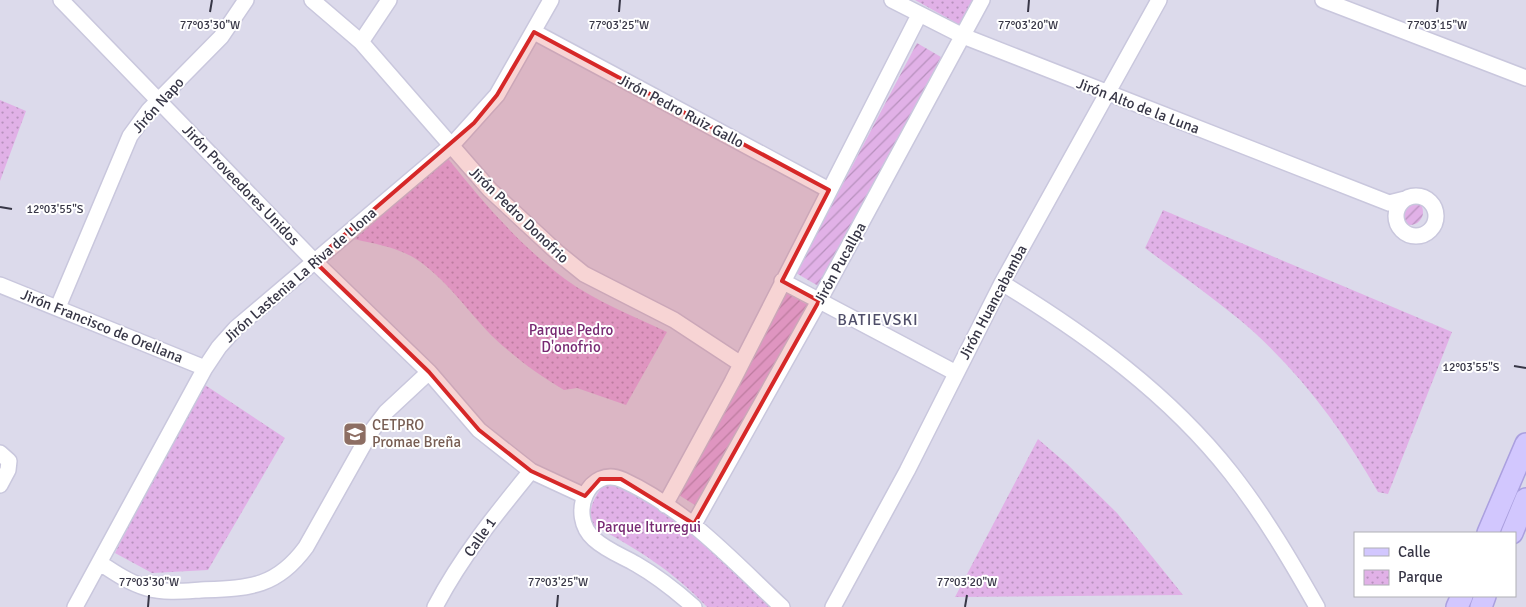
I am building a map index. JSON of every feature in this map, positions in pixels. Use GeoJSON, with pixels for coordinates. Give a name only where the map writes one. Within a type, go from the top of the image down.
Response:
{"type":"FeatureCollection","features":[{"type":"Feature","properties":{"kind":"main road"},"geometry":{"type":"LineString","coordinates":[[1488,532],[1526,444]]}},
{"type":"Feature","properties":{"kind":"main road"},"geometry":{"type":"LineString","coordinates":[[1512,532],[1526,499]]}},
{"type":"Feature","properties":{"kind":"street","name":"Jirón Proveedores Unidos"},"geometry":{"type":"LineString","coordinates":[[61,0],[314,261],[429,372],[479,430],[531,471],[585,496]]}},
{"type":"Feature","properties":{"kind":"street","name":"Jirón Napo"},"geometry":{"type":"LineString","coordinates":[[58,307],[130,136],[142,118],[221,37],[246,0]]}},
{"type":"Feature","properties":{"kind":"street","name":"Jirón Pedro Donofrio"},"geometry":{"type":"LineString","coordinates":[[312,0],[361,42],[490,190],[558,253],[584,274],[674,320],[741,364]]}},
{"type":"Feature","properties":{"kind":"street"},"geometry":{"type":"LineString","coordinates":[[361,42],[389,0]]}},
{"type":"Feature","properties":{"kind":"street","name":"Jirón Lastenia La Riva de Llona"},"geometry":{"type":"LineString","coordinates":[[75,607],[218,347],[236,328],[452,145],[497,95],[551,0]]}},
{"type":"Feature","properties":{"kind":"street","name":"Jirón Alto de la Luna"},"geometry":{"type":"LineString","coordinates":[[892,0],[963,36],[1388,203]]}},
{"type":"Feature","properties":{"kind":"street","name":"Jirón Pucallpa"},"geometry":{"type":"LineString","coordinates":[[694,524],[819,301],[982,0]]}},
{"type":"Feature","properties":{"kind":"street","name":"Jirón Huancabamba"},"geometry":{"type":"LineString","coordinates":[[833,607],[907,471],[1002,283],[1159,0]]}},
{"type":"Feature","properties":{"kind":"street"},"geometry":{"type":"LineString","coordinates":[[1323,0],[1526,78]]}},
{"type":"Feature","properties":{"kind":"street"},"geometry":{"type":"LineString","coordinates":[[665,504],[741,364],[919,15]]}},
{"type":"Feature","properties":{"kind":"street","name":"Jirón Pedro Ruiz Gallo"},"geometry":{"type":"LineString","coordinates":[[534,32],[829,190]]}},
{"type":"Feature","properties":{"kind":"street"},"geometry":{"type":"LineString","coordinates":[[1414,196],[1427,199],[1435,210],[1435,223],[1426,233],[1414,236],[1402,231],[1388,203],[1404,199],[1414,196]]}},
{"type":"Feature","properties":{"kind":"street"},"geometry":{"type":"LineString","coordinates":[[1396,218],[1398,207],[1404,199]]}},
{"type":"Feature","properties":{"kind":"street"},"geometry":{"type":"LineString","coordinates":[[782,281],[956,373]]}},
{"type":"Feature","properties":{"kind":"street"},"geometry":{"type":"LineString","coordinates":[[1002,283],[1056,316],[1107,352],[1156,393],[1200,437],[1257,507],[1317,607]]}},
{"type":"Feature","properties":{"kind":"street","name":"Jirón Francisco de Orellana"},"geometry":{"type":"LineString","coordinates":[[0,285],[205,368]]}},
{"type":"Feature","properties":{"kind":"street"},"geometry":{"type":"LineString","coordinates":[[100,563],[134,584],[168,591],[242,589],[261,585],[280,576],[294,564],[306,547],[370,432],[386,412],[429,372]]}},
{"type":"Feature","properties":{"kind":"street"},"geometry":{"type":"LineString","coordinates":[[0,486],[8,470],[5,457]]}},
{"type":"Feature","properties":{"kind":"street","name":"Calle 1"},"geometry":{"type":"LineString","coordinates":[[435,607],[450,578],[494,515],[531,471]]}},
{"type":"Feature","properties":{"kind":"street"},"geometry":{"type":"LineString","coordinates":[[694,607],[656,577],[594,540],[583,527],[580,513],[585,496],[591,486],[600,479],[610,477],[621,479],[665,504],[694,524],[782,607]]}},
{"type":"Feature","properties":{"kind":"highlighted area"},"geometry":{"type":"Polygon","coordinates":[[[534,32],[829,190],[782,281],[819,301],[694,524],[621,479],[600,479],[585,496],[531,471],[479,430],[429,372],[314,261],[474,123],[497,95],[534,32]]]}},
{"type":"Feature","properties":{"kind":"shaded area"},"geometry":{"type":"Polygon","coordinates":[[[0,0],[1526,0],[1526,607],[0,607],[0,0]]]}},
{"type":"Feature","properties":{"kind":"green space"},"geometry":{"type":"Polygon","coordinates":[[[915,0],[973,0],[960,25],[915,0]]]}},
{"type":"Feature","properties":{"kind":"green space"},"geometry":{"type":"Polygon","coordinates":[[[917,43],[941,57],[820,287],[796,273],[917,43]]]}},
{"type":"Feature","properties":{"kind":"green space"},"geometry":{"type":"Polygon","coordinates":[[[0,100],[26,111],[0,181],[0,100]]]}},
{"type":"Feature","properties":{"kind":"green space","name":"Parque Pedro D'onofrio"},"geometry":{"type":"Polygon","coordinates":[[[445,155],[501,221],[531,251],[565,279],[614,308],[667,332],[626,405],[577,388],[564,390],[554,384],[526,365],[499,343],[446,285],[416,259],[394,249],[354,239],[445,155]]]}},
{"type":"Feature","properties":{"kind":"green space"},"geometry":{"type":"Polygon","coordinates":[[[1410,199],[1419,203],[1423,212],[1419,221],[1410,225],[1401,221],[1397,212],[1401,203],[1410,199]]]}},
{"type":"Feature","properties":{"kind":"green space"},"geometry":{"type":"Polygon","coordinates":[[[1163,210],[1452,332],[1388,494],[1378,492],[1333,422],[1299,378],[1261,338],[1145,248],[1163,210]]]}},
{"type":"Feature","properties":{"kind":"green space"},"geometry":{"type":"Polygon","coordinates":[[[783,291],[808,305],[698,507],[674,492],[783,291]]]}},
{"type":"Feature","properties":{"kind":"green space"},"geometry":{"type":"Polygon","coordinates":[[[202,383],[285,438],[208,570],[152,573],[115,553],[202,383]]]}},
{"type":"Feature","properties":{"kind":"green space"},"geometry":{"type":"Polygon","coordinates":[[[1038,439],[1067,464],[1117,513],[1183,595],[955,597],[1038,439]]]}},
{"type":"Feature","properties":{"kind":"green space","name":"Parque Iturregui"},"geometry":{"type":"Polygon","coordinates":[[[607,480],[661,505],[775,607],[707,607],[667,571],[593,525],[591,519],[592,507],[607,480]]]}},
{"type":"Feature","properties":{"kind":"place","name":"CETPRO Promae Breña"},"geometry":{"type":"Point","coordinates":[355,434]}},
{"type":"Feature","properties":{"kind":"district","name":"BATIEVSKI"},"geometry":{"type":"Point","coordinates":[878,320]}}]}
